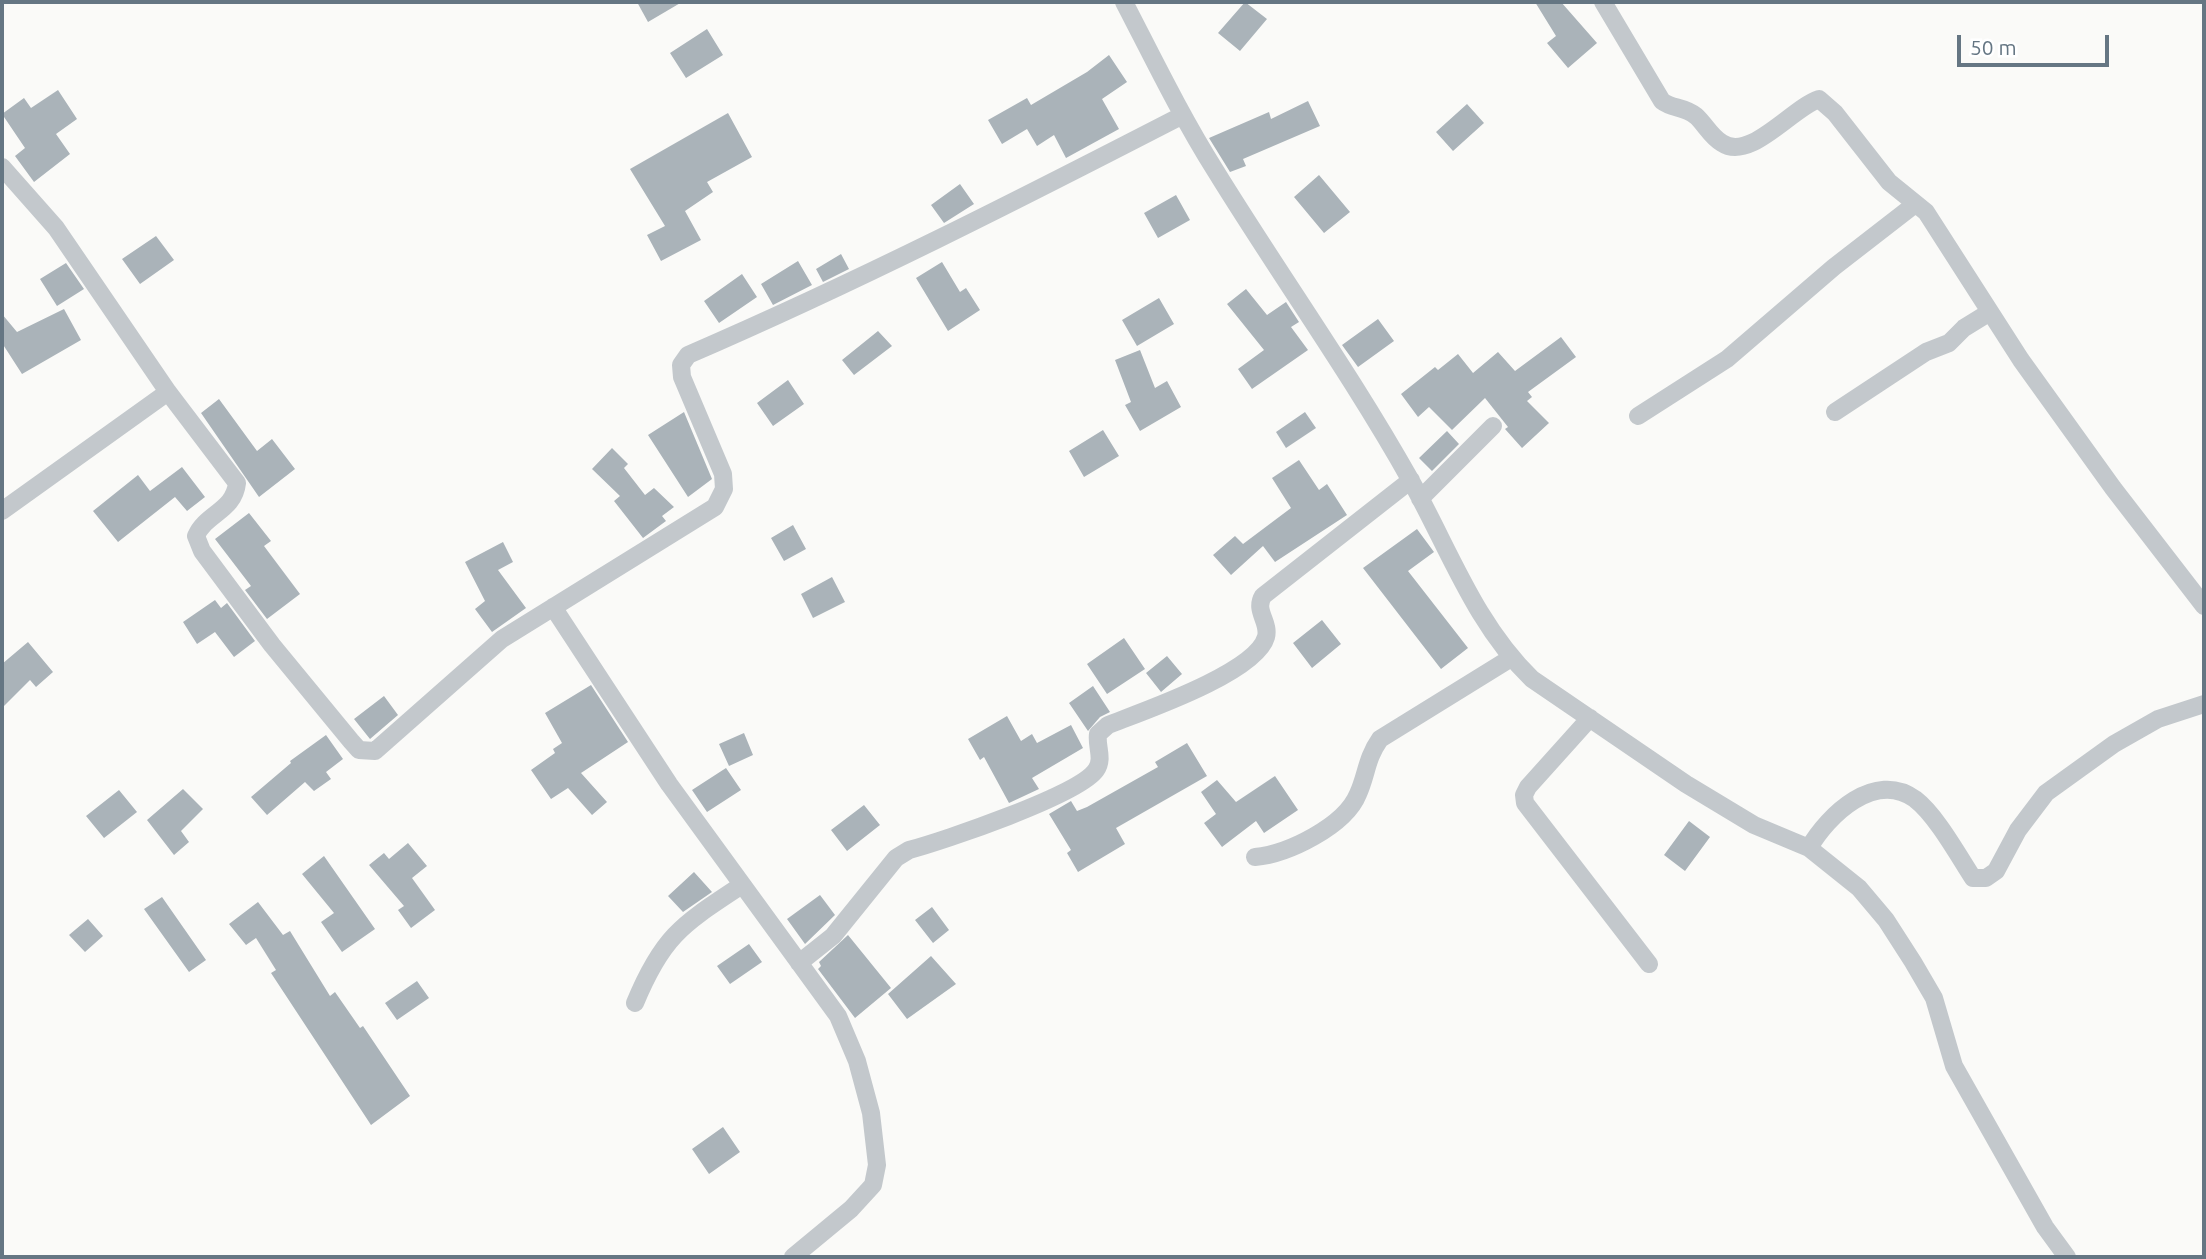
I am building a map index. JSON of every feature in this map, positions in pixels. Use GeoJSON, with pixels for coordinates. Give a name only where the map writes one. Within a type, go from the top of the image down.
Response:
{"type":"FeatureCollection","features":[{"type":"Feature","properties":{"kind":"street"},"geometry":{"type":"LineString","coordinates":[[1124,2],[1183,115],[1410,480],[1481,615],[1511,658],[1532,679],[1590,718],[1754,825],[1809,848],[1858,888],[1886,920],[1934,998],[1954,1066],[2045,1227],[2067,1257]]}},
{"type":"Feature","properties":{"kind":"street"},"geometry":{"type":"LineString","coordinates":[[1603,2],[1662,101],[1681,106],[1697,117],[1720,143],[1742,148],[1761,138],[1805,104],[1819,99],[1835,113],[1889,182],[1914,205],[1926,212],[1990,312],[2113,488],[2204,606]]}},
{"type":"Feature","properties":{"kind":"street"},"geometry":{"type":"LineString","coordinates":[[2,167],[56,228],[168,392],[237,483],[235,496],[229,506],[200,526],[196,536],[202,551],[272,645],[359,750],[375,751],[502,639],[715,508],[722,497],[723,474],[682,376],[681,365],[688,355],[909,255],[1183,115]]}},
{"type":"Feature","properties":{"kind":"street"},"geometry":{"type":"LineString","coordinates":[[1638,416],[1727,359],[1834,267],[1914,205]]}},
{"type":"Feature","properties":{"kind":"street"},"geometry":{"type":"LineString","coordinates":[[1835,412],[1926,352],[1949,343],[1964,328],[1990,312]]}},
{"type":"Feature","properties":{"kind":"street"},"geometry":{"type":"LineString","coordinates":[[2,511],[168,392]]}},
{"type":"Feature","properties":{"kind":"street"},"geometry":{"type":"LineString","coordinates":[[1420,499],[1493,426]]}},
{"type":"Feature","properties":{"kind":"street"},"geometry":{"type":"LineString","coordinates":[[799,963],[833,936],[897,858],[909,850],[1000,820],[1084,781],[1096,771],[1100,761],[1098,734],[1108,724],[1195,691],[1255,653],[1266,638],[1266,625],[1259,609],[1262,596],[1410,480]]}},
{"type":"Feature","properties":{"kind":"street"},"geometry":{"type":"LineString","coordinates":[[553,607],[669,784],[838,1016],[857,1061],[871,1113],[877,1165],[873,1185],[851,1209],[793,1257]]}},
{"type":"Feature","properties":{"kind":"street"},"geometry":{"type":"LineString","coordinates":[[1255,857],[1279,855],[1340,820],[1358,796],[1368,757],[1380,739],[1511,658]]}},
{"type":"Feature","properties":{"kind":"street"},"geometry":{"type":"LineString","coordinates":[[1809,848],[1817,833],[1859,797],[1881,790],[1899,792],[1915,799],[1973,878],[1986,878],[1996,871],[2018,830],[2046,793],[2114,744],[2158,719],[2204,704]]}},
{"type":"Feature","properties":{"kind":"street"},"geometry":{"type":"LineString","coordinates":[[1590,718],[1528,787],[1524,795],[1525,803],[1649,964]]}},
{"type":"Feature","properties":{"kind":"street"},"geometry":{"type":"LineString","coordinates":[[635,1003],[666,942],[690,919],[742,885]]}},
{"type":"Feature","properties":{"kind":"building"},"geometry":{"type":"Polygon","coordinates":[[[637,2],[682,2],[648,22],[637,2]]]}},
{"type":"Feature","properties":{"kind":"building"},"geometry":{"type":"Polygon","coordinates":[[[1245,2],[1267,19],[1240,51],[1218,33],[1245,2]]]}},
{"type":"Feature","properties":{"kind":"building"},"geometry":{"type":"Polygon","coordinates":[[[1535,2],[1561,2],[1597,43],[1568,68],[1547,43],[1556,36],[1535,2]]]}},
{"type":"Feature","properties":{"kind":"building"},"geometry":{"type":"Polygon","coordinates":[[[707,29],[723,55],[686,78],[670,53],[707,29]]]}},
{"type":"Feature","properties":{"kind":"building"},"geometry":{"type":"Polygon","coordinates":[[[1109,55],[1127,82],[1102,99],[1119,129],[1066,158],[1054,135],[1037,146],[1027,129],[1002,144],[988,120],[1027,98],[1031,105],[1087,72],[1109,55]]]}},
{"type":"Feature","properties":{"kind":"building"},"geometry":{"type":"Polygon","coordinates":[[[58,90],[77,119],[56,134],[70,154],[34,182],[15,156],[25,148],[2,114],[24,98],[31,108],[58,90]]]}},
{"type":"Feature","properties":{"kind":"building"},"geometry":{"type":"Polygon","coordinates":[[[1308,101],[1320,126],[1243,159],[1246,166],[1230,172],[1209,138],[1269,112],[1271,119],[1308,101]]]}},
{"type":"Feature","properties":{"kind":"building"},"geometry":{"type":"Polygon","coordinates":[[[1467,104],[1484,123],[1453,151],[1436,132],[1467,104]]]}},
{"type":"Feature","properties":{"kind":"building"},"geometry":{"type":"Polygon","coordinates":[[[728,113],[752,157],[707,182],[713,192],[685,211],[701,240],[661,261],[647,235],[665,226],[630,169],[728,113]]]}},
{"type":"Feature","properties":{"kind":"building"},"geometry":{"type":"Polygon","coordinates":[[[1319,175],[1350,212],[1324,233],[1294,197],[1319,175]]]}},
{"type":"Feature","properties":{"kind":"building"},"geometry":{"type":"Polygon","coordinates":[[[960,184],[974,204],[944,223],[931,205],[960,184]]]}},
{"type":"Feature","properties":{"kind":"building"},"geometry":{"type":"Polygon","coordinates":[[[1176,195],[1190,220],[1158,238],[1144,213],[1176,195]]]}},
{"type":"Feature","properties":{"kind":"building"},"geometry":{"type":"Polygon","coordinates":[[[156,236],[174,260],[140,284],[122,259],[156,236]]]}},
{"type":"Feature","properties":{"kind":"building"},"geometry":{"type":"Polygon","coordinates":[[[841,254],[849,269],[823,282],[816,269],[841,254]]]}},
{"type":"Feature","properties":{"kind":"building"},"geometry":{"type":"Polygon","coordinates":[[[798,261],[812,285],[773,305],[761,284],[798,261]]]}},
{"type":"Feature","properties":{"kind":"building"},"geometry":{"type":"Polygon","coordinates":[[[942,262],[960,292],[966,288],[980,310],[948,331],[916,278],[942,262]]]}},
{"type":"Feature","properties":{"kind":"building"},"geometry":{"type":"Polygon","coordinates":[[[66,263],[84,289],[57,306],[40,279],[66,263]]]}},
{"type":"Feature","properties":{"kind":"building"},"geometry":{"type":"Polygon","coordinates":[[[742,274],[757,297],[719,323],[704,301],[742,274]]]}},
{"type":"Feature","properties":{"kind":"building"},"geometry":{"type":"Polygon","coordinates":[[[1246,289],[1267,315],[1286,302],[1299,322],[1291,327],[1308,350],[1252,389],[1238,369],[1264,350],[1227,304],[1246,289]]]}},
{"type":"Feature","properties":{"kind":"building"},"geometry":{"type":"Polygon","coordinates":[[[1159,298],[1174,324],[1137,346],[1122,320],[1159,298]]]}},
{"type":"Feature","properties":{"kind":"building"},"geometry":{"type":"Polygon","coordinates":[[[64,309],[81,340],[22,374],[2,343],[2,314],[17,332],[64,309]]]}},
{"type":"Feature","properties":{"kind":"building"},"geometry":{"type":"Polygon","coordinates":[[[1378,319],[1394,341],[1358,367],[1342,345],[1378,319]]]}},
{"type":"Feature","properties":{"kind":"building"},"geometry":{"type":"Polygon","coordinates":[[[878,331],[892,346],[854,375],[842,360],[878,331]]]}},
{"type":"Feature","properties":{"kind":"building"},"geometry":{"type":"Polygon","coordinates":[[[1561,337],[1576,357],[1528,392],[1532,397],[1527,401],[1549,423],[1522,448],[1505,429],[1508,427],[1485,398],[1452,430],[1429,407],[1418,417],[1401,394],[1435,367],[1438,370],[1458,354],[1473,373],[1498,352],[1515,371],[1561,337]]]}},
{"type":"Feature","properties":{"kind":"building"},"geometry":{"type":"Polygon","coordinates":[[[1140,350],[1155,388],[1167,381],[1181,407],[1140,431],[1125,405],[1131,402],[1115,360],[1140,350]]]}},
{"type":"Feature","properties":{"kind":"building"},"geometry":{"type":"Polygon","coordinates":[[[788,380],[804,404],[773,426],[757,403],[788,380]]]}},
{"type":"Feature","properties":{"kind":"building"},"geometry":{"type":"Polygon","coordinates":[[[219,399],[257,451],[272,439],[295,469],[259,497],[201,413],[219,399]]]}},
{"type":"Feature","properties":{"kind":"building"},"geometry":{"type":"Polygon","coordinates":[[[684,412],[712,479],[688,497],[648,435],[684,412]]]}},
{"type":"Feature","properties":{"kind":"building"},"geometry":{"type":"Polygon","coordinates":[[[1305,412],[1316,428],[1286,448],[1276,432],[1305,412]]]}},
{"type":"Feature","properties":{"kind":"building"},"geometry":{"type":"Polygon","coordinates":[[[1103,430],[1119,456],[1084,477],[1069,451],[1103,430]]]}},
{"type":"Feature","properties":{"kind":"building"},"geometry":{"type":"Polygon","coordinates":[[[1447,431],[1459,444],[1432,471],[1419,458],[1447,431]]]}},
{"type":"Feature","properties":{"kind":"building"},"geometry":{"type":"Polygon","coordinates":[[[612,448],[628,464],[624,468],[645,495],[654,488],[674,507],[662,516],[666,521],[643,538],[614,501],[620,496],[592,469],[612,448]]]}},
{"type":"Feature","properties":{"kind":"building"},"geometry":{"type":"Polygon","coordinates":[[[1299,460],[1319,490],[1327,484],[1347,515],[1275,562],[1263,546],[1231,575],[1213,555],[1235,536],[1243,544],[1291,508],[1272,478],[1299,460]]]}},
{"type":"Feature","properties":{"kind":"building"},"geometry":{"type":"Polygon","coordinates":[[[182,467],[205,497],[187,511],[175,497],[118,542],[93,511],[138,475],[150,491],[182,467]]]}},
{"type":"Feature","properties":{"kind":"building"},"geometry":{"type":"Polygon","coordinates":[[[249,513],[271,541],[264,546],[300,594],[267,619],[245,590],[251,586],[215,539],[249,513]]]}},
{"type":"Feature","properties":{"kind":"building"},"geometry":{"type":"Polygon","coordinates":[[[793,525],[806,549],[784,561],[771,538],[793,525]]]}},
{"type":"Feature","properties":{"kind":"building"},"geometry":{"type":"Polygon","coordinates":[[[1417,529],[1434,552],[1408,571],[1468,648],[1441,669],[1363,568],[1417,529]]]}},
{"type":"Feature","properties":{"kind":"building"},"geometry":{"type":"Polygon","coordinates":[[[503,542],[513,562],[498,570],[526,608],[492,632],[475,609],[485,601],[465,562],[503,542]]]}},
{"type":"Feature","properties":{"kind":"building"},"geometry":{"type":"Polygon","coordinates":[[[832,577],[845,602],[813,618],[801,594],[832,577]]]}},
{"type":"Feature","properties":{"kind":"building"},"geometry":{"type":"Polygon","coordinates":[[[215,600],[221,608],[227,603],[255,641],[234,657],[215,632],[197,644],[183,622],[215,600]]]}},
{"type":"Feature","properties":{"kind":"building"},"geometry":{"type":"Polygon","coordinates":[[[1322,620],[1341,644],[1312,668],[1293,643],[1322,620]]]}},
{"type":"Feature","properties":{"kind":"building"},"geometry":{"type":"Polygon","coordinates":[[[1124,638],[1145,669],[1107,694],[1087,664],[1124,638]]]}},
{"type":"Feature","properties":{"kind":"building"},"geometry":{"type":"Polygon","coordinates":[[[28,642],[53,672],[36,687],[30,680],[2,708],[2,664],[28,642]]]}},
{"type":"Feature","properties":{"kind":"building"},"geometry":{"type":"Polygon","coordinates":[[[1167,656],[1182,674],[1161,692],[1146,673],[1167,656]]]}},
{"type":"Feature","properties":{"kind":"building"},"geometry":{"type":"Polygon","coordinates":[[[591,685],[628,742],[581,773],[607,802],[592,815],[568,788],[551,799],[531,770],[555,753],[553,749],[562,743],[545,713],[591,685]]]}},
{"type":"Feature","properties":{"kind":"building"},"geometry":{"type":"Polygon","coordinates":[[[1093,686],[1110,712],[1100,717],[1088,731],[1069,703],[1093,686]]]}},
{"type":"Feature","properties":{"kind":"building"},"geometry":{"type":"Polygon","coordinates":[[[384,696],[398,715],[370,739],[354,719],[384,696]]]}},
{"type":"Feature","properties":{"kind":"building"},"geometry":{"type":"Polygon","coordinates":[[[1007,716],[1021,741],[1032,734],[1037,743],[1071,725],[1083,748],[1032,778],[1039,789],[1009,803],[984,757],[980,760],[968,739],[1007,716]]]}},
{"type":"Feature","properties":{"kind":"building"},"geometry":{"type":"Polygon","coordinates":[[[744,733],[753,755],[729,766],[719,744],[744,733]]]}},
{"type":"Feature","properties":{"kind":"building"},"geometry":{"type":"Polygon","coordinates":[[[326,735],[343,759],[326,772],[331,779],[314,791],[305,782],[267,815],[251,797],[291,763],[290,761],[326,735]]]}},
{"type":"Feature","properties":{"kind":"building"},"geometry":{"type":"Polygon","coordinates":[[[1187,743],[1207,776],[1116,828],[1125,844],[1078,872],[1067,853],[1071,850],[1049,814],[1071,801],[1077,811],[1087,807],[1158,767],[1155,762],[1187,743]]]}},
{"type":"Feature","properties":{"kind":"building"},"geometry":{"type":"Polygon","coordinates":[[[726,768],[741,790],[707,812],[692,790],[726,768]]]}},
{"type":"Feature","properties":{"kind":"building"},"geometry":{"type":"Polygon","coordinates":[[[1275,776],[1298,810],[1264,833],[1256,821],[1222,847],[1204,823],[1216,814],[1201,792],[1217,780],[1236,802],[1275,776]]]}},
{"type":"Feature","properties":{"kind":"building"},"geometry":{"type":"Polygon","coordinates":[[[183,789],[203,809],[181,831],[189,842],[174,855],[147,820],[183,789]]]}},
{"type":"Feature","properties":{"kind":"building"},"geometry":{"type":"Polygon","coordinates":[[[119,790],[137,812],[104,838],[86,816],[119,790]]]}},
{"type":"Feature","properties":{"kind":"building"},"geometry":{"type":"Polygon","coordinates":[[[864,805],[880,825],[847,851],[831,830],[864,805]]]}},
{"type":"Feature","properties":{"kind":"building"},"geometry":{"type":"Polygon","coordinates":[[[1689,821],[1710,837],[1685,871],[1664,855],[1689,821]]]}},
{"type":"Feature","properties":{"kind":"building"},"geometry":{"type":"Polygon","coordinates":[[[408,843],[427,866],[412,878],[435,910],[411,928],[398,910],[404,906],[369,865],[384,853],[389,859],[408,843]]]}},
{"type":"Feature","properties":{"kind":"building"},"geometry":{"type":"Polygon","coordinates":[[[324,856],[375,929],[342,952],[321,922],[334,913],[302,874],[324,856]]]}},
{"type":"Feature","properties":{"kind":"building"},"geometry":{"type":"Polygon","coordinates":[[[694,872],[712,892],[683,912],[668,896],[694,872]]]}},
{"type":"Feature","properties":{"kind":"building"},"geometry":{"type":"Polygon","coordinates":[[[820,895],[835,915],[805,944],[787,919],[820,895]]]}},
{"type":"Feature","properties":{"kind":"building"},"geometry":{"type":"Polygon","coordinates":[[[162,897],[206,960],[189,972],[144,909],[162,897]]]}},
{"type":"Feature","properties":{"kind":"building"},"geometry":{"type":"Polygon","coordinates":[[[258,902],[283,935],[290,931],[330,996],[335,992],[360,1028],[363,1026],[410,1096],[371,1125],[271,973],[276,970],[256,938],[246,945],[229,924],[258,902]]]}},
{"type":"Feature","properties":{"kind":"building"},"geometry":{"type":"Polygon","coordinates":[[[932,907],[949,930],[933,943],[915,920],[932,907]]]}},
{"type":"Feature","properties":{"kind":"building"},"geometry":{"type":"Polygon","coordinates":[[[88,919],[103,936],[85,952],[69,935],[88,919]]]}},
{"type":"Feature","properties":{"kind":"building"},"geometry":{"type":"Polygon","coordinates":[[[848,935],[891,988],[855,1018],[818,969],[821,966],[819,962],[848,935]]]}},
{"type":"Feature","properties":{"kind":"building"},"geometry":{"type":"Polygon","coordinates":[[[749,944],[762,962],[730,984],[717,966],[749,944]]]}},
{"type":"Feature","properties":{"kind":"building"},"geometry":{"type":"Polygon","coordinates":[[[931,956],[956,984],[907,1019],[888,994],[931,956]]]}},
{"type":"Feature","properties":{"kind":"building"},"geometry":{"type":"Polygon","coordinates":[[[417,981],[429,998],[397,1020],[385,1003],[417,981]]]}},
{"type":"Feature","properties":{"kind":"building"},"geometry":{"type":"Polygon","coordinates":[[[723,1127],[740,1152],[709,1174],[692,1149],[723,1127]]]}}]}
